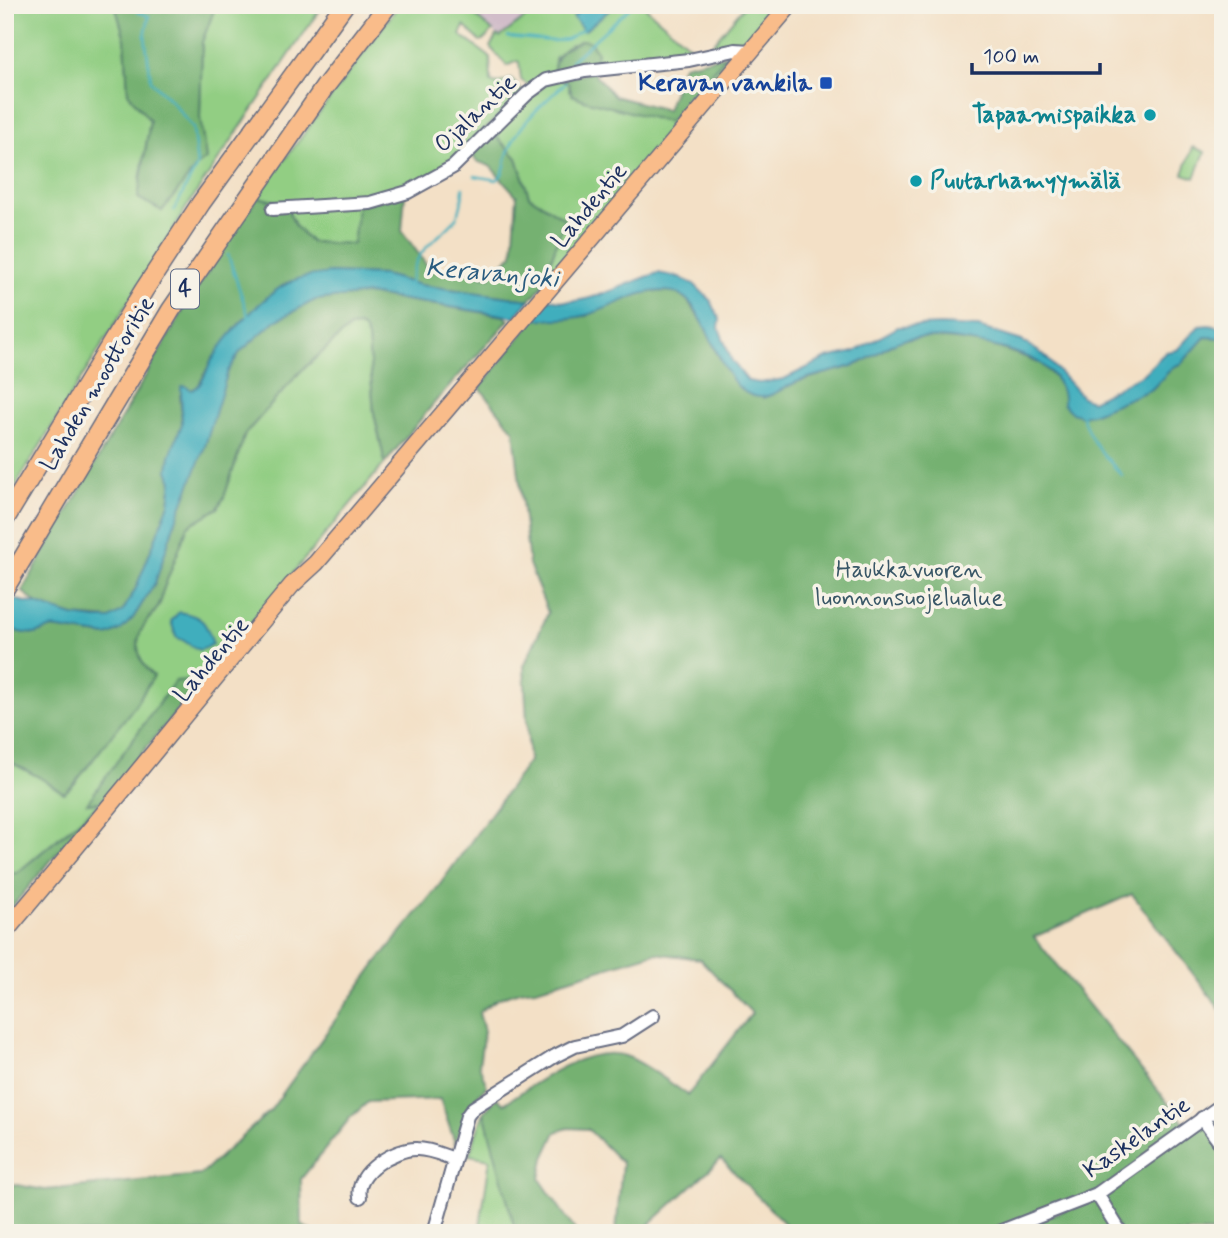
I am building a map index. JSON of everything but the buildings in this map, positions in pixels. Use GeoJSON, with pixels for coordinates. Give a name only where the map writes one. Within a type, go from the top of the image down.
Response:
{"type":"FeatureCollection","features":[{"type":"Feature","properties":{"kind":"highway","name":"Lahden moottoritie"},"geometry":{"type":"LineString","coordinates":[[5,519],[144,290],[201,203],[344,5]]}},
{"type":"Feature","properties":{"kind":"highway","name":"Lahden moottoritie"},"geometry":{"type":"LineString","coordinates":[[5,588],[171,310],[324,88],[388,5]]}},
{"type":"Feature","properties":{"kind":"main road","name":"Lahdentie"},"geometry":{"type":"LineString","coordinates":[[5,932],[134,779],[166,747],[292,584],[316,563],[790,5]]}},
{"type":"Feature","properties":{"kind":"street","name":"Ojalantie"},"geometry":{"type":"LineString","coordinates":[[273,209],[370,203],[408,192],[453,167],[527,94],[546,80],[585,71],[689,61],[736,50],[751,51]]}},
{"type":"Feature","properties":{"kind":"street"},"geometry":{"type":"LineString","coordinates":[[434,1233],[467,1116],[482,1101],[575,1046],[622,1036],[653,1016]]}},
{"type":"Feature","properties":{"kind":"street","name":"Kaskelantie"},"geometry":{"type":"LineString","coordinates":[[996,1233],[1097,1194],[1223,1104]]}},
{"type":"Feature","properties":{"kind":"street"},"geometry":{"type":"LineString","coordinates":[[1202,1118],[1223,1147]]}},
{"type":"Feature","properties":{"kind":"street"},"geometry":{"type":"LineString","coordinates":[[360,1198],[360,1183],[368,1172],[400,1152],[417,1149],[454,1159]]}},
{"type":"Feature","properties":{"kind":"street"},"geometry":{"type":"LineString","coordinates":[[1097,1194],[1121,1233]]}},
{"type":"Feature","properties":{"kind":"shaded area"},"geometry":{"type":"Polygon","coordinates":[[[469,5],[542,5],[499,37],[466,8],[469,5]]]}},
{"type":"Feature","properties":{"kind":"green space"},"geometry":{"type":"Polygon","coordinates":[[[5,5],[115,5],[125,39],[128,93],[150,121],[140,180],[162,211],[197,166],[206,159],[200,118],[202,42],[216,5],[323,5],[188,205],[5,503],[5,5]]]}},
{"type":"Feature","properties":{"kind":"green space"},"geometry":{"type":"Polygon","coordinates":[[[115,5],[216,5],[202,42],[200,118],[206,159],[197,166],[162,211],[138,198],[150,121],[128,93],[125,39],[115,5]]]}},
{"type":"Feature","properties":{"kind":"green space"},"geometry":{"type":"Polygon","coordinates":[[[399,5],[469,5],[466,8],[493,31],[483,41],[464,26],[460,35],[490,57],[491,82],[496,84],[511,79],[523,92],[453,161],[406,189],[353,244],[311,242],[296,227],[284,203],[257,197],[399,5]]]}},
{"type":"Feature","properties":{"kind":"green space"},"geometry":{"type":"Polygon","coordinates":[[[542,5],[648,5],[646,8],[692,48],[691,55],[595,67],[571,44],[555,58],[554,73],[529,86],[521,80],[519,62],[507,66],[490,47],[497,35],[500,37],[542,5]]]}},
{"type":"Feature","properties":{"kind":"green space"},"geometry":{"type":"Polygon","coordinates":[[[745,5],[778,5],[747,41],[713,48],[711,46],[745,5]]]}},
{"type":"Feature","properties":{"kind":"green space"},"geometry":{"type":"Polygon","coordinates":[[[582,40],[589,41],[597,51],[595,67],[554,73],[558,56],[582,40]]]}},
{"type":"Feature","properties":{"kind":"green space"},"geometry":{"type":"Polygon","coordinates":[[[727,55],[731,64],[542,286],[565,219],[529,196],[517,158],[493,133],[547,83],[562,79],[569,84],[569,91],[668,121],[727,55]]]}},
{"type":"Feature","properties":{"kind":"green space"},"geometry":{"type":"Polygon","coordinates":[[[727,55],[692,93],[690,103],[668,122],[584,100],[572,95],[569,84],[562,79],[593,72],[614,96],[667,110],[683,65],[727,55]]]}},
{"type":"Feature","properties":{"kind":"green space"},"geometry":{"type":"Polygon","coordinates":[[[493,133],[517,158],[529,196],[565,219],[542,286],[530,300],[420,285],[384,275],[330,273],[286,283],[239,324],[211,361],[198,387],[180,395],[182,424],[170,456],[168,470],[172,481],[169,504],[136,588],[123,611],[110,619],[73,616],[37,604],[22,591],[185,307],[257,197],[284,203],[296,227],[311,242],[353,244],[358,205],[405,195],[402,231],[431,271],[469,271],[489,277],[513,254],[517,196],[490,166],[476,161],[472,154],[493,133]]]}},
{"type":"Feature","properties":{"kind":"green space"},"geometry":{"type":"Polygon","coordinates":[[[1193,147],[1205,152],[1195,178],[1183,174],[1193,147]]]}},
{"type":"Feature","properties":{"kind":"green space","name":"Haukkavuoren luonnonsuojelualue"},"geometry":{"type":"Polygon","coordinates":[[[675,291],[687,300],[704,324],[717,354],[763,398],[797,382],[861,363],[898,341],[925,337],[984,343],[1042,364],[1061,385],[1064,397],[1092,414],[1152,389],[1173,367],[1182,363],[1205,337],[1223,338],[1223,1013],[1132,894],[1034,937],[1188,1128],[1223,1104],[1223,1225],[1210,1233],[1121,1233],[1097,1194],[996,1233],[794,1233],[721,1159],[640,1233],[616,1233],[622,1163],[588,1129],[568,1128],[556,1132],[544,1158],[540,1179],[577,1233],[516,1233],[484,1112],[497,1098],[504,1104],[563,1067],[597,1055],[613,1054],[642,1064],[688,1095],[752,1013],[700,959],[655,953],[536,989],[513,993],[491,1003],[479,1013],[484,1031],[479,1065],[487,1086],[470,1104],[455,1143],[440,1099],[368,1102],[350,1118],[301,1179],[302,1225],[315,1233],[306,1233],[300,1229],[296,1233],[5,1233],[5,1183],[45,1190],[200,1175],[270,1111],[377,962],[438,887],[529,761],[524,666],[548,613],[529,564],[514,431],[480,388],[534,319],[586,316],[631,296],[646,292],[675,291]]]}},
{"type":"Feature","properties":{"kind":"green space"},"geometry":{"type":"Polygon","coordinates":[[[367,294],[504,316],[509,320],[435,402],[385,463],[374,413],[368,338],[364,329],[359,326],[350,327],[299,373],[245,434],[218,508],[188,526],[159,605],[139,636],[140,657],[154,676],[133,708],[74,784],[64,793],[5,759],[5,626],[19,632],[35,634],[52,628],[107,636],[133,618],[155,583],[205,446],[228,371],[240,352],[275,321],[315,300],[367,294]]]}},
{"type":"Feature","properties":{"kind":"green space"},"geometry":{"type":"Polygon","coordinates":[[[359,326],[364,329],[368,338],[374,413],[385,463],[203,680],[175,681],[88,803],[101,802],[17,873],[5,891],[5,759],[64,793],[74,784],[133,708],[154,676],[140,658],[139,636],[159,606],[188,526],[218,508],[224,497],[245,434],[299,373],[350,327],[359,326]]]}},
{"type":"Feature","properties":{"kind":"green space"},"geometry":{"type":"Polygon","coordinates":[[[203,680],[101,802],[87,803],[175,681],[203,680]]]}},
{"type":"Feature","properties":{"kind":"green space"},"geometry":{"type":"Polygon","coordinates":[[[95,808],[5,915],[5,874],[17,873],[95,808]]]}},
{"type":"Feature","properties":{"kind":"green space"},"geometry":{"type":"Polygon","coordinates":[[[484,1112],[516,1233],[479,1233],[490,1159],[469,1155],[484,1112]]]}},
{"type":"Feature","properties":{"kind":"green space"},"geometry":{"type":"Polygon","coordinates":[[[1097,1197],[1119,1233],[1007,1233],[1097,1197]]]}},
{"type":"Feature","properties":{"kind":"water"},"geometry":{"type":"Polygon","coordinates":[[[587,5],[616,5],[584,31],[573,17],[587,5]]]}},
{"type":"Feature","properties":{"kind":"water"},"geometry":{"type":"Polygon","coordinates":[[[330,273],[384,275],[420,285],[530,300],[515,317],[367,294],[315,300],[275,321],[240,352],[228,371],[205,446],[155,583],[133,618],[121,630],[107,636],[53,628],[35,634],[19,632],[5,626],[5,611],[11,599],[73,616],[96,619],[110,619],[123,611],[136,588],[169,504],[172,481],[168,470],[170,456],[182,424],[181,387],[192,390],[199,385],[227,339],[246,317],[278,289],[309,276],[330,273]]]}},
{"type":"Feature","properties":{"kind":"water"},"geometry":{"type":"Polygon","coordinates":[[[658,273],[694,284],[711,301],[720,319],[719,328],[732,361],[748,381],[760,383],[784,379],[827,358],[854,352],[898,327],[978,327],[1022,341],[1044,355],[1083,398],[1092,401],[1143,374],[1166,352],[1177,350],[1199,326],[1223,328],[1223,338],[1205,337],[1182,363],[1173,367],[1152,389],[1081,416],[1072,413],[1063,404],[1057,381],[1041,364],[1012,351],[970,342],[928,338],[897,342],[860,363],[802,380],[760,397],[745,392],[733,381],[696,311],[686,298],[673,292],[650,292],[581,317],[534,319],[549,298],[575,301],[589,298],[658,273]]]}},
{"type":"Feature","properties":{"kind":"water"},"geometry":{"type":"Polygon","coordinates":[[[179,612],[202,621],[213,644],[200,650],[176,637],[171,621],[179,612]]]}},
{"type":"Feature","properties":{"kind":"waterway"},"geometry":{"type":"LineString","coordinates":[[140,5],[138,12],[149,16],[145,36],[151,81],[193,128],[197,166],[174,210]]}},
{"type":"Feature","properties":{"kind":"waterway"},"geometry":{"type":"LineString","coordinates":[[571,61],[633,5]]}},
{"type":"Feature","properties":{"kind":"waterway"},"geometry":{"type":"LineString","coordinates":[[508,37],[554,41],[567,39],[585,28]]}},
{"type":"Feature","properties":{"kind":"waterway"},"geometry":{"type":"LineString","coordinates":[[475,176],[497,180],[500,177],[519,131],[533,113],[565,83]]}},
{"type":"Feature","properties":{"kind":"waterway","name":"Keravanjoki"},"geometry":{"type":"LineString","coordinates":[[410,284],[421,254],[455,220],[462,202],[463,188]]}},
{"type":"Feature","properties":{"kind":"waterway"},"geometry":{"type":"LineString","coordinates":[[228,255],[249,318]]}},
{"type":"Feature","properties":{"kind":"waterway"},"geometry":{"type":"LineString","coordinates":[[1082,415],[1093,440],[1122,475]]}},
{"type":"Feature","properties":{"kind":"place","name":"Keravan vankila"},"geometry":{"type":"Point","coordinates":[826,83]}},
{"type":"Feature","properties":{"kind":"place","name":"Tapaamispaikka"},"geometry":{"type":"Point","coordinates":[1150,115]}},
{"type":"Feature","properties":{"kind":"place","name":"Puutarhamyymälä"},"geometry":{"type":"Point","coordinates":[916,181]}}]}
